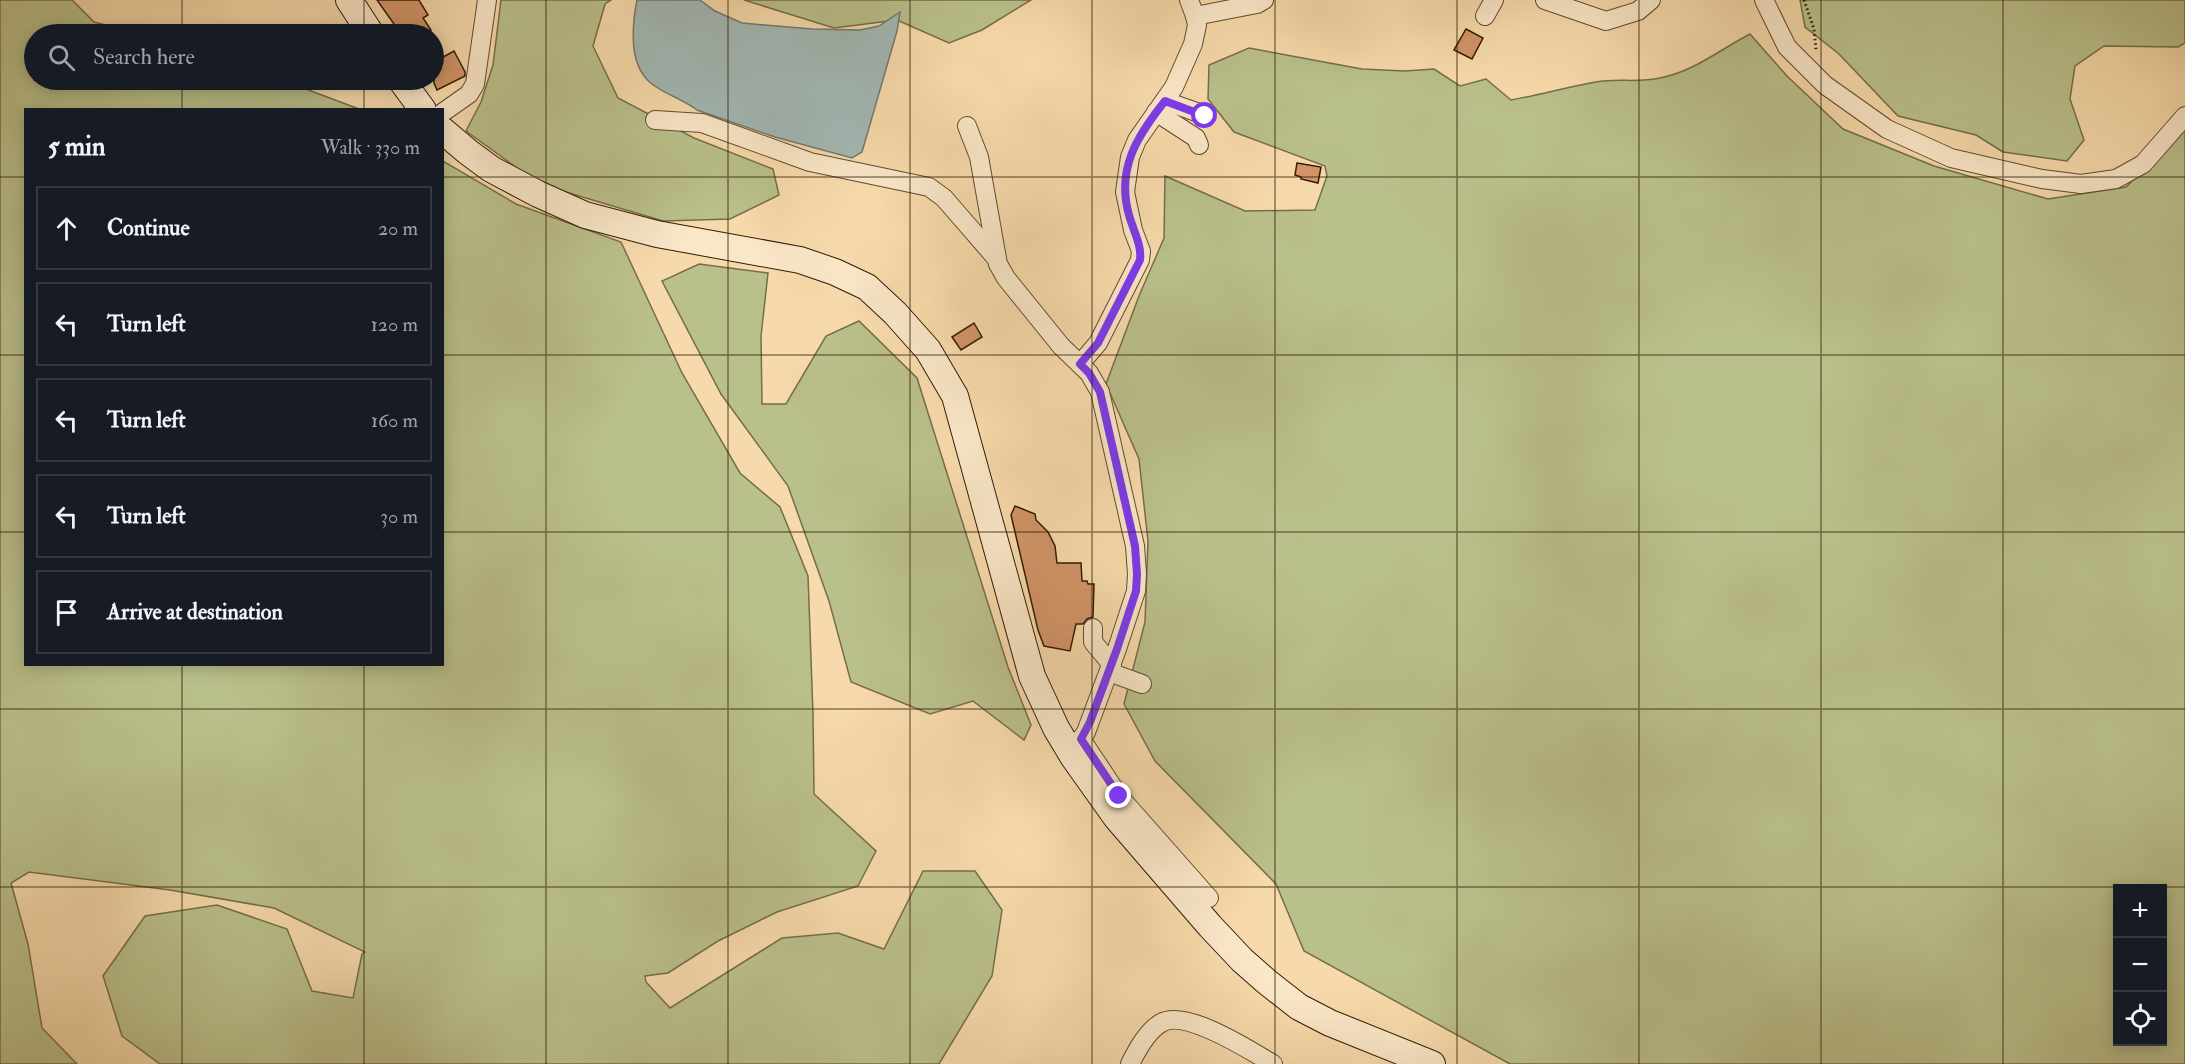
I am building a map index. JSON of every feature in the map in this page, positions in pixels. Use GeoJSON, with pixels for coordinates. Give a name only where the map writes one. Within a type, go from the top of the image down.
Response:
{"type":"FeatureCollection","features":[{"type":"Feature","properties":{"kind":"street"},"geometry":{"type":"LineString","coordinates":[[349,0],[365,24]]}},
{"type":"Feature","properties":{"kind":"street"},"geometry":{"type":"LineString","coordinates":[[444,113],[469,94],[475,84],[487,0]]}},
{"type":"Feature","properties":{"kind":"street"},"geometry":{"type":"LineString","coordinates":[[1080,364],[1098,343],[1140,260],[1141,251],[1126,204],[1126,181],[1130,157],[1137,140],[1174,87],[1193,44],[1197,25],[1192,8],[1257,4],[1264,0]]}},
{"type":"Feature","properties":{"kind":"street"},"geometry":{"type":"LineString","coordinates":[[1545,0],[1606,21],[1638,11],[1651,0]]}},
{"type":"Feature","properties":{"kind":"street"},"geometry":{"type":"LineString","coordinates":[[1764,0],[1787,47],[1825,85],[1887,129],[1951,158],[2042,179],[2081,184],[2116,179],[2143,164],[2185,116]]}},
{"type":"Feature","properties":{"kind":"street"},"geometry":{"type":"LineString","coordinates":[[408,90],[422,108]]}},
{"type":"Feature","properties":{"kind":"street"},"geometry":{"type":"LineString","coordinates":[[1160,106],[1205,116]]}},
{"type":"Feature","properties":{"kind":"street"},"geometry":{"type":"LineString","coordinates":[[1160,106],[1196,138],[1199,145]]}},
{"type":"Feature","properties":{"kind":"street"},"geometry":{"type":"LineString","coordinates":[[655,120],[702,123],[810,162],[929,187],[944,198],[996,258],[1006,278],[1061,346],[1089,373],[1100,392],[1135,546],[1137,574],[1136,591],[1090,722],[1074,743]]}},
{"type":"Feature","properties":{"kind":"street"},"geometry":{"type":"LineString","coordinates":[[968,126],[979,157],[996,258]]}},
{"type":"Feature","properties":{"kind":"street"},"geometry":{"type":"LineString","coordinates":[[444,132],[491,169],[585,215],[657,234],[800,260],[835,272],[867,287],[895,313],[928,350],[955,396],[1032,676],[1056,728],[1074,743],[1209,898]]}},
{"type":"Feature","properties":{"kind":"street"},"geometry":{"type":"LineString","coordinates":[[1093,628],[1094,642],[1110,668],[1142,684]]}},
{"type":"Feature","properties":{"kind":"street"},"geometry":{"type":"LineString","coordinates":[[1074,743],[1116,817],[1210,926],[1251,968],[1299,1007],[1330,1023],[1432,1064]]}},
{"type":"Feature","properties":{"kind":"street"},"geometry":{"type":"LineString","coordinates":[[1130,1064],[1138,1049],[1160,1023],[1174,1020],[1199,1026],[1272,1064]]}},
{"type":"Feature","properties":{"kind":"path"},"geometry":{"type":"LineString","coordinates":[[1804,0],[1814,29],[1816,54]]}},
{"type":"Feature","properties":{"kind":"green space"},"geometry":{"type":"Polygon","coordinates":[[[0,0],[72,0],[94,22],[102,24],[24,24],[24,90],[309,90],[356,108],[24,108],[24,666],[444,666],[444,162],[516,204],[621,242],[682,373],[740,473],[780,507],[808,576],[814,794],[876,851],[858,886],[777,912],[718,941],[668,973],[645,976],[646,982],[670,1008],[782,938],[838,933],[884,949],[923,871],[975,871],[1002,910],[992,976],[939,1064],[160,1064],[122,1036],[103,976],[145,916],[217,905],[287,929],[312,991],[353,998],[362,954],[365,952],[274,908],[170,890],[29,872],[11,883],[28,944],[42,1028],[77,1064],[0,1064],[0,0]]]}},
{"type":"Feature","properties":{"kind":"green space"},"geometry":{"type":"Polygon","coordinates":[[[501,0],[611,0],[605,4],[593,46],[618,98],[694,138],[773,169],[779,195],[730,219],[663,221],[539,184],[466,131],[481,102],[493,65],[501,0]]]}},
{"type":"Feature","properties":{"kind":"green space"},"geometry":{"type":"Polygon","coordinates":[[[744,0],[1031,0],[982,30],[949,43],[897,20],[834,28],[744,0]]]}},
{"type":"Feature","properties":{"kind":"green space"},"geometry":{"type":"Polygon","coordinates":[[[1800,0],[2185,0],[2185,43],[2178,47],[2104,46],[2075,66],[2070,99],[2084,140],[2067,161],[2003,152],[1976,135],[1898,116],[1839,54],[1805,27],[1800,0]]]}},
{"type":"Feature","properties":{"kind":"green space"},"geometry":{"type":"Polygon","coordinates":[[[1750,34],[1787,76],[1843,129],[1934,166],[2048,199],[2126,187],[2185,127],[2185,1064],[1510,1064],[1304,951],[1276,884],[1155,761],[1124,704],[1145,622],[1148,541],[1139,459],[1106,384],[1139,296],[1164,238],[1165,176],[1245,211],[1315,210],[1327,176],[1325,166],[1234,132],[1208,99],[1209,65],[1249,48],[1362,69],[1405,71],[1434,69],[1460,86],[1486,79],[1511,100],[1596,82],[1652,79],[1672,75],[1695,65],[1750,34]]]}},
{"type":"Feature","properties":{"kind":"green space"},"geometry":{"type":"Polygon","coordinates":[[[699,264],[768,273],[761,336],[762,404],[786,404],[826,336],[859,321],[917,378],[1008,667],[1031,725],[1024,740],[973,701],[930,714],[851,682],[829,601],[788,486],[721,394],[662,281],[699,264]]]}},
{"type":"Feature","properties":{"kind":"water"},"geometry":{"type":"Polygon","coordinates":[[[637,0],[700,0],[715,11],[742,23],[812,29],[860,30],[879,26],[900,12],[897,31],[862,152],[852,158],[775,137],[697,110],[657,88],[644,76],[635,56],[633,33],[637,0]]]}},
{"type":"Feature","properties":{"kind":"building"},"geometry":{"type":"Polygon","coordinates":[[[377,0],[419,0],[428,15],[423,18],[427,24],[394,24],[377,0]]]}},
{"type":"Feature","properties":{"kind":"building"},"geometry":{"type":"Polygon","coordinates":[[[1466,29],[1483,38],[1472,59],[1454,50],[1466,29]]]}},
{"type":"Feature","properties":{"kind":"building"},"geometry":{"type":"Polygon","coordinates":[[[454,51],[465,76],[444,86],[444,56],[454,51]]]}},
{"type":"Feature","properties":{"kind":"building"},"geometry":{"type":"Polygon","coordinates":[[[1297,163],[1321,167],[1318,183],[1301,179],[1295,175],[1297,163]]]}},
{"type":"Feature","properties":{"kind":"building"},"geometry":{"type":"Polygon","coordinates":[[[974,323],[982,337],[961,350],[952,337],[974,323]]]}},
{"type":"Feature","properties":{"kind":"building"},"geometry":{"type":"Polygon","coordinates":[[[1015,506],[1035,514],[1036,520],[1048,532],[1055,546],[1057,563],[1081,563],[1082,581],[1094,584],[1093,617],[1087,619],[1083,624],[1076,624],[1070,651],[1044,646],[1038,630],[1011,515],[1015,506]]]}},
{"type":"Feature","properties":{"kind":"route"},"geometry":{"type":"LineString","coordinates":[[1119,796],[1081,739],[1090,722],[1136,591],[1137,562],[1116,455],[1100,392],[1089,373],[1080,364],[1098,343],[1140,260],[1141,251],[1133,230],[1125,192],[1130,157],[1137,140],[1165,101],[1205,116]]}}]}
